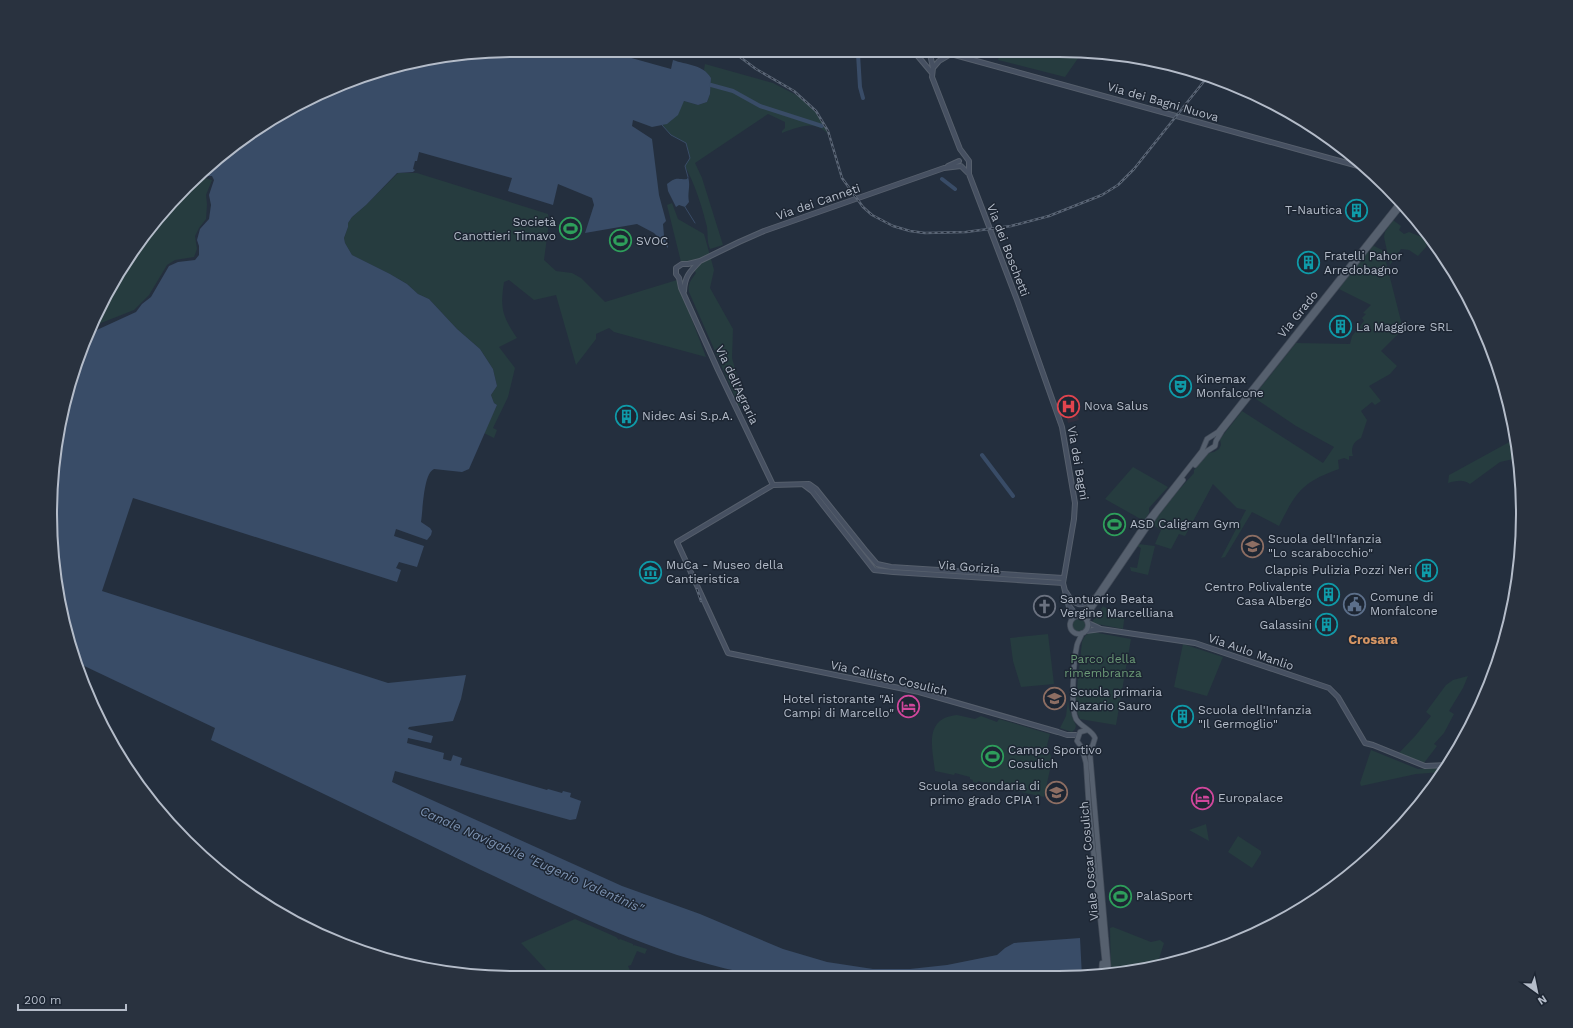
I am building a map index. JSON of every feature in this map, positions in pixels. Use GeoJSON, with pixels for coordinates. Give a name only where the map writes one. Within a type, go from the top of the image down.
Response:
{"type":"FeatureCollection","features":[{"type":"Feature","properties":{"kind":"main road","name":"Via Grado"},"geometry":{"type":"LineString","coordinates":[[1078,616],[1085,611],[1098,594],[1147,521],[1202,451],[1207,439],[1218,432],[1397,206]]}},
{"type":"Feature","properties":{"kind":"main road","name":"Via Grado"},"geometry":{"type":"LineString","coordinates":[[1088,622],[1092,608],[1157,513],[1193,467],[1207,451],[1215,446],[1216,441],[1222,431],[1399,209]]}},
{"type":"Feature","properties":{"kind":"main road"},"geometry":{"type":"LineString","coordinates":[[1211,437],[1216,441]]}},
{"type":"Feature","properties":{"kind":"main road"},"geometry":{"type":"LineString","coordinates":[[1205,444],[1208,448],[1212,448]]}},
{"type":"Feature","properties":{"kind":"main road"},"geometry":{"type":"LineString","coordinates":[[1077,645],[1088,622],[1084,617],[1078,616],[1072,619],[1070,627],[1074,633],[1077,645],[1072,704],[1074,714],[1079,722],[1093,733],[1095,738],[1095,743],[1092,747],[1087,749],[1082,748]]}},
{"type":"Feature","properties":{"kind":"main road"},"geometry":{"type":"LineString","coordinates":[[1074,633],[1084,632]]}},
{"type":"Feature","properties":{"kind":"main road"},"geometry":{"type":"LineString","coordinates":[[1077,741],[1079,734],[1079,722]]}},
{"type":"Feature","properties":{"kind":"main road","name":"Via Callisto Cosulich"},"geometry":{"type":"LineString","coordinates":[[1079,734],[1088,730]]}},
{"type":"Feature","properties":{"kind":"main road","name":"Via Callisto Cosulich"},"geometry":{"type":"LineString","coordinates":[[1077,741],[1082,748]]}},
{"type":"Feature","properties":{"kind":"main road","name":"Viale Oscar Cosulich"},"geometry":{"type":"LineString","coordinates":[[1092,747],[1090,756],[1108,968]]}},
{"type":"Feature","properties":{"kind":"main road","name":"Viale Oscar Cosulich"},"geometry":{"type":"LineString","coordinates":[[1082,748],[1086,763],[1089,815],[1105,968]]}},
{"type":"Feature","properties":{"kind":"main road"},"geometry":{"type":"LineString","coordinates":[[1102,969],[1103,952]]}},
{"type":"Feature","properties":{"kind":"street","name":"Via dei Boschetti"},"geometry":{"type":"LineString","coordinates":[[920,57],[932,70]]}},
{"type":"Feature","properties":{"kind":"street","name":"Via dei Boschetti"},"geometry":{"type":"LineString","coordinates":[[930,57],[932,70],[959,146],[969,161],[969,174],[1028,332]]}},
{"type":"Feature","properties":{"kind":"street"},"geometry":{"type":"LineString","coordinates":[[932,70],[939,61],[946,57]]}},
{"type":"Feature","properties":{"kind":"street","name":"Via dei Bagni Nuova"},"geometry":{"type":"LineString","coordinates":[[962,57],[1354,165]]}},
{"type":"Feature","properties":{"kind":"street","name":"Via dei Boschetti"},"geometry":{"type":"LineString","coordinates":[[959,146],[959,160],[962,167],[969,174]]}},
{"type":"Feature","properties":{"kind":"street","name":"Via dei Canneti"},"geometry":{"type":"LineString","coordinates":[[686,264],[700,261],[764,231],[944,168],[965,157]]}},
{"type":"Feature","properties":{"kind":"street","name":"Via dei Canneti"},"geometry":{"type":"LineString","coordinates":[[944,168],[962,167],[968,165]]}},
{"type":"Feature","properties":{"kind":"street","name":"Via dei Canneti"},"geometry":{"type":"LineString","coordinates":[[689,273],[700,261]]}},
{"type":"Feature","properties":{"kind":"street"},"geometry":{"type":"LineString","coordinates":[[684,292],[684,284],[689,273],[686,264],[680,265],[676,268],[675,273],[679,278],[682,279],[689,273]]}},
{"type":"Feature","properties":{"kind":"street","name":"Via dell'Agraria"},"geometry":{"type":"LineString","coordinates":[[679,278],[718,370],[773,485]]}},
{"type":"Feature","properties":{"kind":"street","name":"Via dei Bagni"},"geometry":{"type":"LineString","coordinates":[[1028,332],[1060,420],[1075,503],[1074,519],[1063,580]]}},
{"type":"Feature","properties":{"kind":"street"},"geometry":{"type":"LineString","coordinates":[[773,485],[804,484]]}},
{"type":"Feature","properties":{"kind":"street","name":"Via Gorizia"},"geometry":{"type":"LineString","coordinates":[[804,484],[809,484],[816,490],[864,550],[878,564],[891,567],[1063,580]]}},
{"type":"Feature","properties":{"kind":"street","name":"Via Gorizia"},"geometry":{"type":"LineString","coordinates":[[804,484],[812,491],[874,570],[1063,580]]}},
{"type":"Feature","properties":{"kind":"street","name":"Via Callisto Cosulich"},"geometry":{"type":"LineString","coordinates":[[773,485],[677,542],[728,653],[919,692],[1067,735],[1077,741]]}},
{"type":"Feature","properties":{"kind":"street"},"geometry":{"type":"LineString","coordinates":[[1063,580],[1072,619]]}},
{"type":"Feature","properties":{"kind":"street"},"geometry":{"type":"LineString","coordinates":[[1064,589],[1070,599],[1078,605],[1085,604],[1098,594]]}},
{"type":"Feature","properties":{"kind":"street"},"geometry":{"type":"LineString","coordinates":[[1068,605],[1078,616]]}},
{"type":"Feature","properties":{"kind":"street","name":"Via Aulo Manlio"},"geometry":{"type":"LineString","coordinates":[[1088,622],[1101,629]]}},
{"type":"Feature","properties":{"kind":"street","name":"Via Aulo Manlio"},"geometry":{"type":"LineString","coordinates":[[1084,632],[1101,629],[1195,643],[1328,688],[1338,697],[1365,743],[1425,766],[1441,765]]}},
{"type":"Feature","properties":{"kind":"street","name":"Via Callisto Cosulich"},"geometry":{"type":"LineString","coordinates":[[1067,735],[1079,734]]}},
{"type":"Feature","properties":{"kind":"shaded area","name":"Nova Salus"},"geometry":{"type":"Polygon","coordinates":[[[1072,397],[1079,420],[1068,423],[1061,401],[1072,397]]]}},
{"type":"Feature","properties":{"kind":"green space"},"geometry":{"type":"Polygon","coordinates":[[[999,57],[1078,58],[1065,77],[998,60],[999,57]]]}},
{"type":"Feature","properties":{"kind":"green space"},"geometry":{"type":"Polygon","coordinates":[[[705,64],[773,83],[804,99],[819,115],[829,135],[818,127],[812,126],[801,127],[782,133],[785,128],[785,122],[768,114],[695,163],[702,178],[723,245],[710,249],[703,211],[685,166],[690,158],[686,143],[671,135],[662,125],[674,118],[684,101],[698,105],[707,102],[710,94],[711,78],[704,70],[705,64]]]}},
{"type":"Feature","properties":{"kind":"green space"},"geometry":{"type":"Polygon","coordinates":[[[398,173],[417,173],[548,214],[549,222],[544,260],[556,271],[572,273],[581,278],[605,302],[677,280],[706,357],[614,332],[609,328],[596,334],[596,339],[576,365],[556,295],[534,300],[509,280],[504,282],[502,305],[508,324],[517,338],[499,347],[515,368],[508,397],[493,428],[497,430],[494,438],[484,433],[497,405],[494,403],[491,395],[497,386],[493,369],[480,349],[457,329],[429,299],[418,294],[407,284],[390,274],[352,255],[345,243],[344,238],[348,223],[352,217],[398,173]]]}},
{"type":"Feature","properties":{"kind":"green space"},"geometry":{"type":"Polygon","coordinates":[[[205,178],[212,180],[206,195],[206,219],[195,236],[197,249],[194,257],[175,260],[167,265],[149,295],[134,310],[98,325],[118,285],[151,236],[170,213],[205,178]]]}},
{"type":"Feature","properties":{"kind":"green space"},"geometry":{"type":"Polygon","coordinates":[[[672,203],[678,219],[704,234],[714,270],[710,288],[733,329],[732,358],[745,404],[739,406],[689,292],[689,284],[696,273],[689,262],[681,262],[667,205],[672,203]]]}},
{"type":"Feature","properties":{"kind":"green space"},"geometry":{"type":"Polygon","coordinates":[[[1393,220],[1401,226],[1399,230],[1404,234],[1409,232],[1423,238],[1427,243],[1426,247],[1418,256],[1409,250],[1401,249],[1390,265],[1384,237],[1385,232],[1393,220]]]}},
{"type":"Feature","properties":{"kind":"green space"},"geometry":{"type":"Polygon","coordinates":[[[1374,246],[1382,250],[1385,258],[1403,329],[1381,351],[1397,366],[1390,374],[1369,386],[1381,401],[1375,405],[1372,402],[1361,411],[1367,420],[1361,438],[1353,445],[1353,456],[1349,456],[1349,460],[1344,458],[1338,460],[1339,469],[1308,484],[1296,496],[1279,526],[1252,512],[1225,557],[1221,558],[1246,510],[1237,508],[1213,484],[1185,536],[1179,534],[1171,549],[1155,544],[1161,530],[1152,524],[1209,453],[1219,449],[1221,445],[1220,439],[1242,411],[1323,463],[1334,447],[1296,426],[1253,397],[1296,343],[1350,344],[1352,336],[1364,321],[1362,318],[1366,314],[1363,313],[1371,305],[1339,289],[1370,247],[1374,246]]]}},
{"type":"Feature","properties":{"kind":"green space"},"geometry":{"type":"Polygon","coordinates":[[[1510,442],[1513,459],[1500,462],[1470,484],[1462,481],[1448,483],[1449,475],[1510,442]]]}},
{"type":"Feature","properties":{"kind":"green space"},"geometry":{"type":"Polygon","coordinates":[[[1133,467],[1168,487],[1149,508],[1149,513],[1144,521],[1105,499],[1133,467]]]}},
{"type":"Feature","properties":{"kind":"green space"},"geometry":{"type":"Polygon","coordinates":[[[1139,544],[1155,546],[1148,575],[1131,571],[1130,567],[1137,568],[1141,548],[1137,546],[1139,544]]]}},
{"type":"Feature","properties":{"kind":"green space"},"geometry":{"type":"Polygon","coordinates":[[[1103,606],[1111,611],[1125,613],[1123,629],[1092,622],[1103,606]]]}},
{"type":"Feature","properties":{"kind":"green space"},"geometry":{"type":"Polygon","coordinates":[[[1076,618],[1082,618],[1086,622],[1086,628],[1082,632],[1076,632],[1072,628],[1072,622],[1076,618]]]}},
{"type":"Feature","properties":{"kind":"green space","name":"Parco della rimembranza"},"geometry":{"type":"Polygon","coordinates":[[[1093,632],[1131,639],[1116,725],[1080,719],[1075,707],[1082,642],[1086,635],[1093,632]]]}},
{"type":"Feature","properties":{"kind":"green space"},"geometry":{"type":"Polygon","coordinates":[[[1048,634],[1054,684],[1021,687],[1013,661],[1010,638],[1048,634]]]}},
{"type":"Feature","properties":{"kind":"green space"},"geometry":{"type":"Polygon","coordinates":[[[1183,644],[1223,657],[1207,696],[1174,687],[1183,644]]]}},
{"type":"Feature","properties":{"kind":"green space"},"geometry":{"type":"Polygon","coordinates":[[[1468,676],[1463,688],[1449,711],[1454,714],[1444,733],[1434,744],[1437,746],[1424,763],[1399,753],[1431,716],[1426,712],[1446,685],[1453,680],[1468,676]]]}},
{"type":"Feature","properties":{"kind":"green space"},"geometry":{"type":"Polygon","coordinates":[[[1068,699],[1069,708],[1076,726],[1072,732],[1060,728],[1066,716],[1068,699]]]}},
{"type":"Feature","properties":{"kind":"green space","name":"Campo Sportivo Cosulich"},"geometry":{"type":"Polygon","coordinates":[[[957,715],[975,719],[981,716],[997,722],[999,719],[1050,734],[1047,745],[1051,756],[1051,765],[1044,797],[1007,789],[1008,787],[986,782],[973,782],[970,777],[955,773],[954,775],[935,771],[932,735],[939,722],[946,717],[957,715]]]}},
{"type":"Feature","properties":{"kind":"green space"},"geometry":{"type":"Polygon","coordinates":[[[1371,750],[1418,769],[1439,768],[1436,772],[1416,774],[1361,786],[1360,783],[1371,750]]]}},
{"type":"Feature","properties":{"kind":"green space"},"geometry":{"type":"Polygon","coordinates":[[[1206,824],[1209,841],[1189,830],[1206,824]]]}},
{"type":"Feature","properties":{"kind":"green space"},"geometry":{"type":"Polygon","coordinates":[[[1238,836],[1261,851],[1261,854],[1252,868],[1228,852],[1238,836]]]}},
{"type":"Feature","properties":{"kind":"green space"},"geometry":{"type":"Polygon","coordinates":[[[575,919],[616,937],[619,940],[620,939],[633,944],[633,946],[647,949],[645,954],[637,951],[631,965],[628,966],[630,971],[547,971],[521,943],[575,919]]]}},
{"type":"Feature","properties":{"kind":"green space"},"geometry":{"type":"Polygon","coordinates":[[[1113,927],[1151,942],[1160,940],[1164,943],[1159,959],[1111,968],[1110,928],[1113,927]]]}},
{"type":"Feature","properties":{"kind":"water","name":"Canale Navigabile \"Eugenio Valentinis\""},"geometry":{"type":"Polygon","coordinates":[[[628,57],[671,69],[673,60],[699,67],[708,73],[711,78],[710,94],[707,102],[698,105],[684,101],[678,115],[667,124],[652,127],[633,120],[632,126],[652,139],[659,195],[666,221],[663,224],[664,236],[668,248],[654,233],[637,224],[585,233],[594,205],[592,198],[558,184],[553,205],[508,191],[512,178],[419,152],[413,169],[415,170],[413,172],[397,173],[366,205],[352,217],[348,223],[344,238],[345,243],[352,255],[390,274],[407,284],[418,294],[429,299],[457,329],[480,349],[493,369],[497,386],[491,395],[494,403],[497,405],[469,469],[462,472],[434,469],[430,472],[424,493],[421,522],[430,528],[432,531],[431,535],[427,540],[396,529],[394,536],[424,546],[417,567],[399,562],[396,568],[401,570],[397,582],[133,498],[102,591],[388,683],[466,675],[461,699],[453,721],[409,727],[408,729],[433,736],[431,743],[408,738],[407,743],[444,753],[443,759],[451,761],[453,755],[462,758],[460,765],[547,790],[571,793],[570,797],[581,801],[576,819],[570,820],[395,771],[392,782],[622,886],[700,914],[783,949],[827,962],[873,969],[910,969],[947,965],[997,955],[1014,943],[1080,938],[1082,970],[737,971],[686,958],[616,932],[548,902],[211,740],[215,728],[83,665],[66,603],[58,544],[58,484],[61,454],[73,396],[81,367],[96,330],[136,312],[142,304],[151,297],[169,266],[178,262],[195,260],[199,255],[197,240],[200,229],[209,219],[211,205],[209,195],[214,180],[212,176],[207,176],[236,151],[260,134],[285,118],[312,104],[367,81],[425,66],[484,58],[628,57]]]}},
{"type":"Feature","properties":{"kind":"water"},"geometry":{"type":"Polygon","coordinates":[[[688,177],[689,202],[685,207],[679,205],[676,207],[668,191],[667,184],[675,179],[687,179],[688,177]]]}},
{"type":"Feature","properties":{"kind":"waterway"},"geometry":{"type":"LineString","coordinates":[[858,57],[860,87],[863,98]]}},
{"type":"Feature","properties":{"kind":"waterway"},"geometry":{"type":"LineString","coordinates":[[711,85],[733,91],[760,106],[822,126]]}},
{"type":"Feature","properties":{"kind":"waterway"},"geometry":{"type":"LineString","coordinates":[[662,125],[671,135],[686,143],[690,158],[685,166],[688,177]]}},
{"type":"Feature","properties":{"kind":"waterway"},"geometry":{"type":"LineString","coordinates":[[942,179],[955,189]]}},
{"type":"Feature","properties":{"kind":"waterway"},"geometry":{"type":"LineString","coordinates":[[685,207],[695,223]]}},
{"type":"Feature","properties":{"kind":"waterway"},"geometry":{"type":"LineString","coordinates":[[982,455],[1013,496]]}},
{"type":"Feature","properties":{"kind":"railway"},"geometry":{"type":"LineString","coordinates":[[740,57],[756,69],[794,91],[816,111],[828,131],[842,178],[863,207],[872,215],[893,226],[910,231],[925,233],[966,232],[1011,226],[1049,216],[1102,195],[1118,185],[1134,169],[1205,81]]}},
{"type":"Feature","properties":{"kind":"railway"},"geometry":{"type":"LineString","coordinates":[[697,589],[701,601]]}},
{"type":"Feature","properties":{"kind":"place","name":"T-Nautica"},"geometry":{"type":"Point","coordinates":[1357,210]}},
{"type":"Feature","properties":{"kind":"place","name":"Società Canottieri Timavo"},"geometry":{"type":"Point","coordinates":[571,229]}},
{"type":"Feature","properties":{"kind":"place","name":"SVOC"},"geometry":{"type":"Point","coordinates":[621,241]}},
{"type":"Feature","properties":{"kind":"place","name":"Fratelli Pahor Arredobagno"},"geometry":{"type":"Point","coordinates":[1309,263]}},
{"type":"Feature","properties":{"kind":"place","name":"La Maggiore SRL"},"geometry":{"type":"Point","coordinates":[1341,327]}},
{"type":"Feature","properties":{"kind":"place","name":"Kinemax Monfalcone"},"geometry":{"type":"Point","coordinates":[1181,386]}},
{"type":"Feature","properties":{"kind":"place","name":"Nova Salus"},"geometry":{"type":"Point","coordinates":[1069,406]}},
{"type":"Feature","properties":{"kind":"place","name":"Nidec Asi S.p.A."},"geometry":{"type":"Point","coordinates":[626,416]}},
{"type":"Feature","properties":{"kind":"place","name":"ASD Caligram Gym"},"geometry":{"type":"Point","coordinates":[1115,524]}},
{"type":"Feature","properties":{"kind":"place","name":"Scuola dell'Infanzia \"Lo scarabocchio\""},"geometry":{"type":"Point","coordinates":[1253,546]}},
{"type":"Feature","properties":{"kind":"place","name":"Clappis Pulizia Pozzi Neri"},"geometry":{"type":"Point","coordinates":[1427,570]}},
{"type":"Feature","properties":{"kind":"place","name":"MuCa - Museo della Cantieristica"},"geometry":{"type":"Point","coordinates":[651,572]}},
{"type":"Feature","properties":{"kind":"place","name":"Centro Polivalente Casa Albergo"},"geometry":{"type":"Point","coordinates":[1328,594]}},
{"type":"Feature","properties":{"kind":"place","name":"Comune di Monfalcone"},"geometry":{"type":"Point","coordinates":[1355,604]}},
{"type":"Feature","properties":{"kind":"place","name":"Santuario Beata Vergine Marcelliana"},"geometry":{"type":"Point","coordinates":[1045,606]}},
{"type":"Feature","properties":{"kind":"place","name":"Galassini"},"geometry":{"type":"Point","coordinates":[1327,625]}},
{"type":"Feature","properties":{"kind":"place","name":"Scuola primaria Nazario Sauro"},"geometry":{"type":"Point","coordinates":[1055,699]}},
{"type":"Feature","properties":{"kind":"place","name":"Hotel ristorante \"Ai Campi di Marcello\""},"geometry":{"type":"Point","coordinates":[909,706]}},
{"type":"Feature","properties":{"kind":"place","name":"Scuola dell'Infanzia \"Il Germoglio\""},"geometry":{"type":"Point","coordinates":[1183,717]}},
{"type":"Feature","properties":{"kind":"place","name":"Campo Sportivo Cosulich"},"geometry":{"type":"Point","coordinates":[992,757]}},
{"type":"Feature","properties":{"kind":"place","name":"Scuola secondaria di primo grado CPIA 1"},"geometry":{"type":"Point","coordinates":[1056,793]}},
{"type":"Feature","properties":{"kind":"place","name":"Europalace"},"geometry":{"type":"Point","coordinates":[1202,798]}},
{"type":"Feature","properties":{"kind":"place","name":"PalaSport"},"geometry":{"type":"Point","coordinates":[1121,896]}},
{"type":"Feature","properties":{"kind":"district","name":"Crosara"},"geometry":{"type":"Point","coordinates":[1373,639]}}]}
